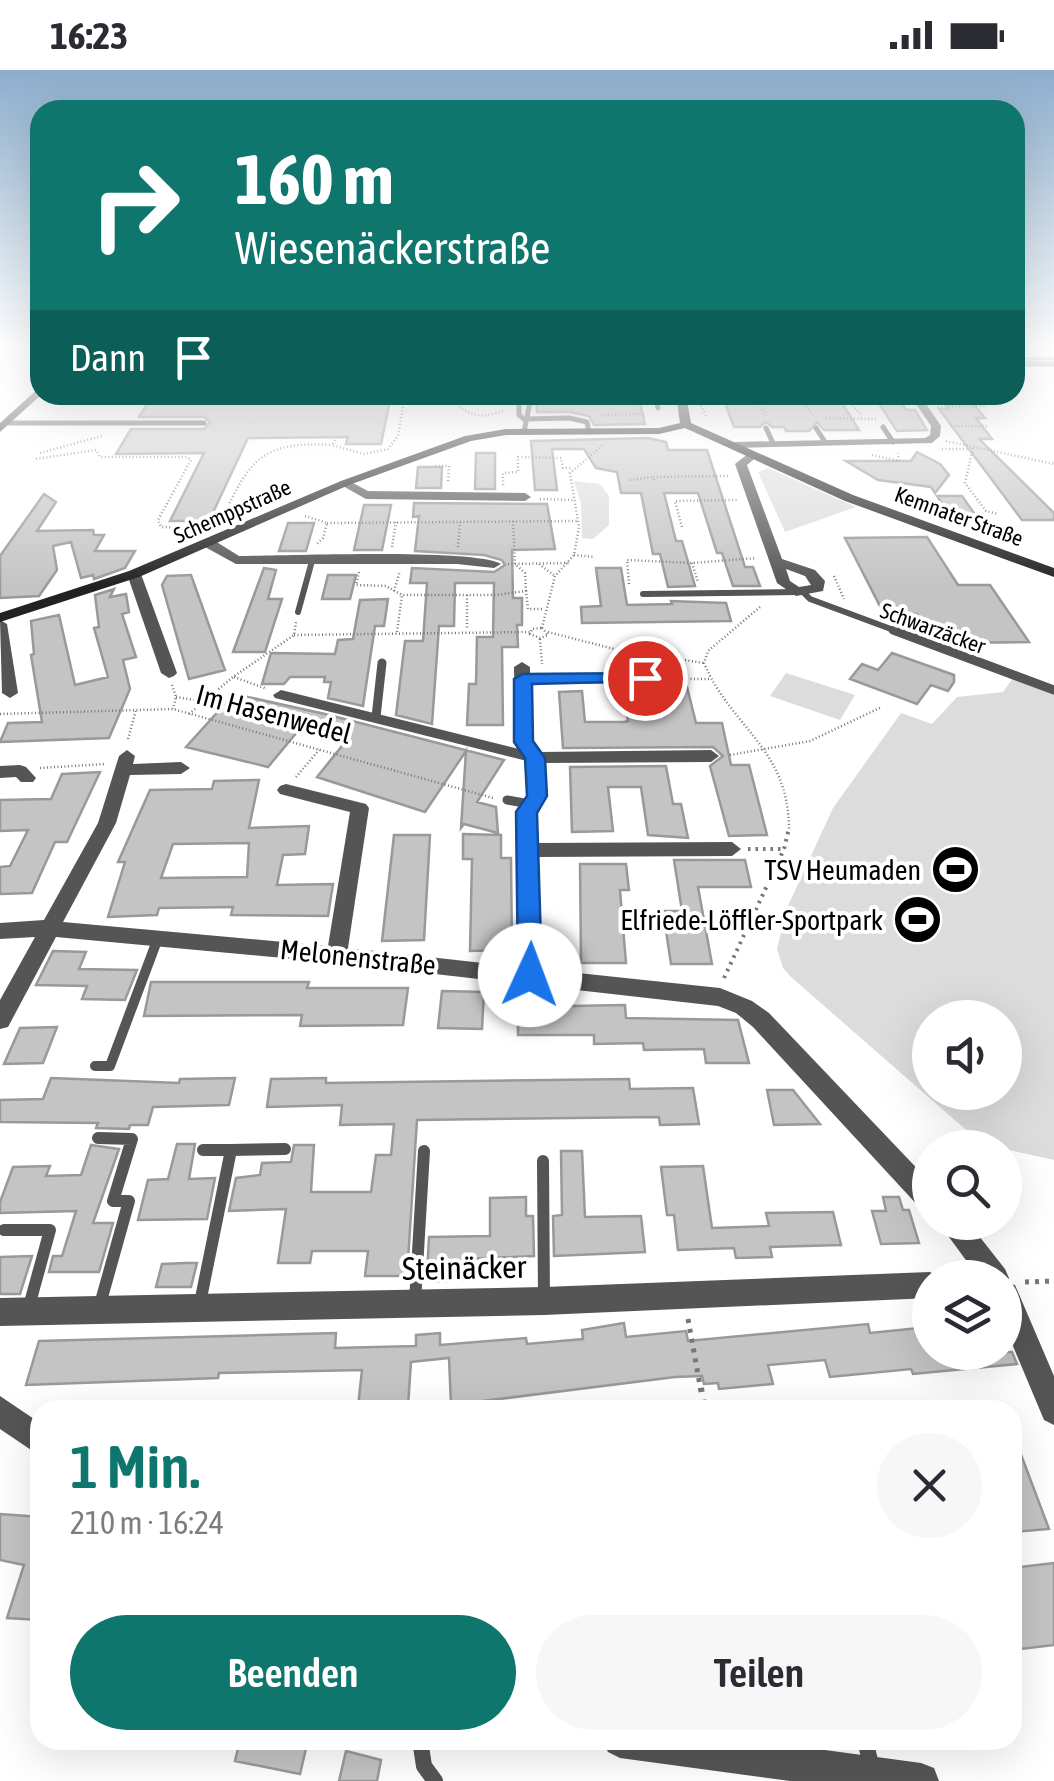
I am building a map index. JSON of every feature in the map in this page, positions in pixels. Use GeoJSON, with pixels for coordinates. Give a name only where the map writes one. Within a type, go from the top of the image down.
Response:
{"type":"FeatureCollection","features":[{"type":"Feature","properties":{"kind":"street","name":"Schemppstraße"},"geometry":{"type":"LineString","coordinates":[[0,621],[210,544],[344,482],[469,438],[520,427]]}},
{"type":"Feature","properties":{"kind":"street","name":"Schemppstraße"},"geometry":{"type":"LineString","coordinates":[[533,427],[589,432],[659,431],[675,427]]}},
{"type":"Feature","properties":{"kind":"street","name":"Kemnater Straße"},"geometry":{"type":"LineString","coordinates":[[692,427],[850,498],[1054,572]]}},
{"type":"Feature","properties":{"kind":"street"},"geometry":{"type":"LineString","coordinates":[[732,445],[934,438],[930,427]]}},
{"type":"Feature","properties":{"kind":"street"},"geometry":{"type":"LineString","coordinates":[[753,455],[741,464],[784,583],[800,592],[818,588],[818,581],[810,574],[778,562]]}},
{"type":"Feature","properties":{"kind":"street"},"geometry":{"type":"LineString","coordinates":[[344,482],[366,495],[525,497]]}},
{"type":"Feature","properties":{"kind":"street"},"geometry":{"type":"LineString","coordinates":[[210,544],[236,560],[361,561],[458,556],[494,564]]}},
{"type":"Feature","properties":{"kind":"street"},"geometry":{"type":"LineString","coordinates":[[134,574],[169,674]]}},
{"type":"Feature","properties":{"kind":"street"},"geometry":{"type":"LineString","coordinates":[[0,621],[10,693]]}},
{"type":"Feature","properties":{"kind":"street"},"geometry":{"type":"LineString","coordinates":[[530,975],[526,812],[537,796],[535,758],[523,742],[522,673],[543,679],[645,678]]}},
{"type":"Feature","properties":{"kind":"street"},"geometry":{"type":"LineString","coordinates":[[281,695],[535,758],[710,756]]}},
{"type":"Feature","properties":{"kind":"street"},"geometry":{"type":"LineString","coordinates":[[0,1020],[106,824],[126,763],[180,768]]}},
{"type":"Feature","properties":{"kind":"street"},"geometry":{"type":"LineString","coordinates":[[0,772],[23,774]]}},
{"type":"Feature","properties":{"kind":"street"},"geometry":{"type":"LineString","coordinates":[[286,790],[360,808],[338,955]]}},
{"type":"Feature","properties":{"kind":"street"},"geometry":{"type":"LineString","coordinates":[[528,850],[732,849]]}},
{"type":"Feature","properties":{"kind":"street","name":"Melonenstraße"},"geometry":{"type":"LineString","coordinates":[[0,931],[47,928],[158,938],[720,997],[744,1007],[761,1020],[912,1181]]}},
{"type":"Feature","properties":{"kind":"street"},"geometry":{"type":"LineString","coordinates":[[967,1240],[985,1260]]}},
{"type":"Feature","properties":{"kind":"street","name":"Steinäcker"},"geometry":{"type":"LineString","coordinates":[[14,1311],[544,1301],[912,1286]]}},
{"type":"Feature","properties":{"kind":"street"},"geometry":{"type":"LineString","coordinates":[[1022,1325],[1054,1410]]}},
{"type":"Feature","properties":{"kind":"street"},"geometry":{"type":"LineString","coordinates":[[0,1411],[30,1433]]}},
{"type":"Feature","properties":{"kind":"street"},"geometry":{"type":"LineString","coordinates":[[766,1750],[869,1757],[921,1781]]}},
{"type":"Feature","properties":{"kind":"lane"},"geometry":{"type":"LineString","coordinates":[[885,427],[893,442]]}},
{"type":"Feature","properties":{"kind":"lane"},"geometry":{"type":"LineString","coordinates":[[766,428],[773,443]]}},
{"type":"Feature","properties":{"kind":"lane"},"geometry":{"type":"LineString","coordinates":[[816,428],[825,442]]}},
{"type":"Feature","properties":{"kind":"lane"},"geometry":{"type":"LineString","coordinates":[[298,612],[312,561]]}},
{"type":"Feature","properties":{"kind":"lane"},"geometry":{"type":"LineString","coordinates":[[642,594],[800,592]]}},
{"type":"Feature","properties":{"kind":"lane","name":"Schwarzäcker"},"geometry":{"type":"LineString","coordinates":[[800,592],[851,616],[1054,690]]}},
{"type":"Feature","properties":{"kind":"lane"},"geometry":{"type":"LineString","coordinates":[[376,718],[382,663]]}},
{"type":"Feature","properties":{"kind":"lane"},"geometry":{"type":"LineString","coordinates":[[507,800],[530,804]]}},
{"type":"Feature","properties":{"kind":"lane"},"geometry":{"type":"LineString","coordinates":[[95,1066],[110,1066],[158,938]]}},
{"type":"Feature","properties":{"kind":"lane"},"geometry":{"type":"LineString","coordinates":[[98,1138],[132,1139],[114,1201],[129,1201],[99,1309]]}},
{"type":"Feature","properties":{"kind":"lane"},"geometry":{"type":"LineString","coordinates":[[202,1150],[285,1149]]}},
{"type":"Feature","properties":{"kind":"lane"},"geometry":{"type":"LineString","coordinates":[[198,1309],[231,1150]]}},
{"type":"Feature","properties":{"kind":"lane"},"geometry":{"type":"LineString","coordinates":[[415,1304],[424,1152]]}},
{"type":"Feature","properties":{"kind":"lane"},"geometry":{"type":"LineString","coordinates":[[543,1161],[544,1301]]}},
{"type":"Feature","properties":{"kind":"lane"},"geometry":{"type":"LineString","coordinates":[[4,1230],[50,1230],[14,1311]]}},
{"type":"Feature","properties":{"kind":"lane"},"geometry":{"type":"LineString","coordinates":[[422,1750],[424,1766],[436,1781]]}},
{"type":"Feature","properties":{"kind":"path"},"geometry":{"type":"LineString","coordinates":[[40,453],[101,438],[108,427]]}},
{"type":"Feature","properties":{"kind":"path"},"geometry":{"type":"LineString","coordinates":[[220,524],[238,480],[264,452],[288,445],[332,446],[364,454],[388,449],[400,427]]}},
{"type":"Feature","properties":{"kind":"path"},"geometry":{"type":"LineString","coordinates":[[934,438],[983,427]]}},
{"type":"Feature","properties":{"kind":"path"},"geometry":{"type":"LineString","coordinates":[[502,494],[503,472],[518,472],[518,456],[555,456],[562,458],[563,468],[573,468],[601,452],[604,432]]}},
{"type":"Feature","properties":{"kind":"path"},"geometry":{"type":"LineString","coordinates":[[934,438],[1054,464]]}},
{"type":"Feature","properties":{"kind":"path"},"geometry":{"type":"LineString","coordinates":[[332,446],[334,440]]}},
{"type":"Feature","properties":{"kind":"path"},"geometry":{"type":"LineString","coordinates":[[973,448],[965,484],[986,511],[998,514]]}},
{"type":"Feature","properties":{"kind":"path"},"geometry":{"type":"LineString","coordinates":[[36,458],[96,450],[100,458],[187,458],[190,460],[158,520],[161,526],[175,530],[206,528]]}},
{"type":"Feature","properties":{"kind":"path"},"geometry":{"type":"LineString","coordinates":[[402,461],[414,466],[449,466],[448,494]]}},
{"type":"Feature","properties":{"kind":"path"},"geometry":{"type":"LineString","coordinates":[[542,628],[555,576],[571,563],[574,555],[578,521],[569,480],[573,468]]}},
{"type":"Feature","properties":{"kind":"path"},"geometry":{"type":"LineString","coordinates":[[630,480],[728,476]]}},
{"type":"Feature","properties":{"kind":"path"},"geometry":{"type":"LineString","coordinates":[[559,499],[573,492]]}},
{"type":"Feature","properties":{"kind":"path"},"geometry":{"type":"LineString","coordinates":[[525,497],[576,500]]}},
{"type":"Feature","properties":{"kind":"path"},"geometry":{"type":"LineString","coordinates":[[682,526],[675,501],[736,500]]}},
{"type":"Feature","properties":{"kind":"path"},"geometry":{"type":"LineString","coordinates":[[270,516],[313,516],[326,523],[578,521]]}},
{"type":"Feature","properties":{"kind":"path"},"geometry":{"type":"LineString","coordinates":[[513,521],[516,564],[525,573],[525,609],[544,609]]}},
{"type":"Feature","properties":{"kind":"path"},"geometry":{"type":"LineString","coordinates":[[391,557],[396,522]]}},
{"type":"Feature","properties":{"kind":"path"},"geometry":{"type":"LineString","coordinates":[[458,556],[460,522]]}},
{"type":"Feature","properties":{"kind":"path"},"geometry":{"type":"LineString","coordinates":[[312,561],[326,523]]}},
{"type":"Feature","properties":{"kind":"path"},"geometry":{"type":"LineString","coordinates":[[574,555],[595,557]]}},
{"type":"Feature","properties":{"kind":"path"},"geometry":{"type":"LineString","coordinates":[[629,584],[627,560],[692,563],[756,558]]}},
{"type":"Feature","properties":{"kind":"path"},"geometry":{"type":"LineString","coordinates":[[361,561],[356,585],[386,586],[402,595],[526,590]]}},
{"type":"Feature","properties":{"kind":"path"},"geometry":{"type":"LineString","coordinates":[[494,564],[571,563]]}},
{"type":"Feature","properties":{"kind":"path"},"geometry":{"type":"LineString","coordinates":[[692,563],[698,582]]}},
{"type":"Feature","properties":{"kind":"path"},"geometry":{"type":"LineString","coordinates":[[539,564],[555,576]]}},
{"type":"Feature","properties":{"kind":"path"},"geometry":{"type":"LineString","coordinates":[[819,570],[836,577],[851,616]]}},
{"type":"Feature","properties":{"kind":"path"},"geometry":{"type":"LineString","coordinates":[[720,997],[722,982],[784,848],[789,831],[789,802],[769,753],[710,679],[704,663],[708,651],[768,600],[800,592]]}},
{"type":"Feature","properties":{"kind":"path"},"geometry":{"type":"LineString","coordinates":[[397,632],[402,595]]}},
{"type":"Feature","properties":{"kind":"path"},"geometry":{"type":"LineString","coordinates":[[466,632],[467,595]]}},
{"type":"Feature","properties":{"kind":"path"},"geometry":{"type":"LineString","coordinates":[[294,635],[298,612]]}},
{"type":"Feature","properties":{"kind":"path"},"geometry":{"type":"LineString","coordinates":[[542,628],[618,650],[704,663]]}},
{"type":"Feature","properties":{"kind":"path"},"geometry":{"type":"LineString","coordinates":[[189,714],[233,677],[294,635],[530,632],[542,628]]}},
{"type":"Feature","properties":{"kind":"path"},"geometry":{"type":"LineString","coordinates":[[530,632],[540,638]]}},
{"type":"Feature","properties":{"kind":"path"},"geometry":{"type":"LineString","coordinates":[[540,638],[548,632]]}},
{"type":"Feature","properties":{"kind":"path"},"geometry":{"type":"LineString","coordinates":[[540,638],[543,679]]}},
{"type":"Feature","properties":{"kind":"path"},"geometry":{"type":"LineString","coordinates":[[169,674],[176,697],[172,709]]}},
{"type":"Feature","properties":{"kind":"path"},"geometry":{"type":"LineString","coordinates":[[233,677],[281,695]]}},
{"type":"Feature","properties":{"kind":"path"},"geometry":{"type":"LineString","coordinates":[[645,678],[710,679]]}},
{"type":"Feature","properties":{"kind":"path"},"geometry":{"type":"LineString","coordinates":[[176,697],[202,701]]}},
{"type":"Feature","properties":{"kind":"path"},"geometry":{"type":"LineString","coordinates":[[710,756],[769,753],[850,728],[882,706]]}},
{"type":"Feature","properties":{"kind":"path","name":"Im Hasenwedel"},"geometry":{"type":"LineString","coordinates":[[0,714],[172,709],[507,800]]}},
{"type":"Feature","properties":{"kind":"path"},"geometry":{"type":"LineString","coordinates":[[23,774],[52,765],[126,763],[124,753],[136,710]]}},
{"type":"Feature","properties":{"kind":"path"},"geometry":{"type":"LineString","coordinates":[[286,790],[318,750]]}},
{"type":"Feature","properties":{"kind":"path"},"geometry":{"type":"LineString","coordinates":[[732,849],[784,848]]}},
{"type":"Feature","properties":{"kind":"path"},"geometry":{"type":"LineString","coordinates":[[1022,1284],[1054,1281]]}},
{"type":"Feature","properties":{"kind":"path"},"geometry":{"type":"LineString","coordinates":[[683,1295],[703,1400]]}},
{"type":"Feature","properties":{"kind":"shaded area"},"geometry":{"type":"Polygon","coordinates":[[[768,468],[856,507],[785,532],[758,472],[768,468]]]}},
{"type":"Feature","properties":{"kind":"shaded area"},"geometry":{"type":"Polygon","coordinates":[[[574,481],[600,484],[609,496],[609,525],[593,539],[582,538],[581,504],[574,481]]]}},
{"type":"Feature","properties":{"kind":"shaded area"},"geometry":{"type":"Polygon","coordinates":[[[786,673],[855,695],[840,720],[770,696],[786,673]]]}},
{"type":"Feature","properties":{"kind":"shaded area","name":"Elfriede-Löffler-Sportpark"},"geometry":{"type":"Polygon","coordinates":[[[1013,678],[1054,693],[1054,1160],[1022,1153],[1022,1130],[967,1130],[943,1110],[1022,1110],[1022,1000],[912,1000],[912,1083],[791,977],[783,968],[777,949],[787,908],[833,808],[901,713],[932,724],[957,697],[1003,692],[1013,678]]]}},
{"type":"Feature","properties":{"kind":"building"},"geometry":{"type":"Polygon","coordinates":[[[385,427],[381,444],[346,444],[348,437],[248,438],[209,521],[170,521],[204,453],[116,454],[131,429],[385,427]]]}},
{"type":"Feature","properties":{"kind":"building"},"geometry":{"type":"Polygon","coordinates":[[[772,427],[813,427],[809,431],[772,427]]]}},
{"type":"Feature","properties":{"kind":"building"},"geometry":{"type":"Polygon","coordinates":[[[821,427],[859,430],[824,430],[821,427]]]}},
{"type":"Feature","properties":{"kind":"building"},"geometry":{"type":"Polygon","coordinates":[[[894,427],[927,430],[897,431],[894,427]]]}},
{"type":"Feature","properties":{"kind":"building"},"geometry":{"type":"Polygon","coordinates":[[[952,427],[983,427],[992,439],[979,439],[1054,513],[1054,520],[1022,520],[952,427]]]}},
{"type":"Feature","properties":{"kind":"building"},"geometry":{"type":"Polygon","coordinates":[[[648,438],[666,442],[668,450],[707,450],[745,567],[753,567],[760,586],[733,586],[722,553],[717,553],[698,493],[664,493],[676,541],[682,541],[695,586],[668,587],[660,554],[653,554],[641,493],[621,493],[617,472],[596,468],[584,449],[552,449],[557,490],[535,490],[531,441],[648,438]]]}},
{"type":"Feature","properties":{"kind":"building"},"geometry":{"type":"Polygon","coordinates":[[[917,452],[940,464],[949,475],[935,493],[931,487],[878,480],[846,461],[911,461],[917,452]]]}},
{"type":"Feature","properties":{"kind":"building"},"geometry":{"type":"Polygon","coordinates":[[[476,453],[495,453],[495,489],[475,489],[476,453]]]}},
{"type":"Feature","properties":{"kind":"building"},"geometry":{"type":"Polygon","coordinates":[[[418,467],[442,467],[441,488],[416,488],[418,467]]]}},
{"type":"Feature","properties":{"kind":"building"},"geometry":{"type":"Polygon","coordinates":[[[44,494],[56,502],[37,531],[93,530],[94,535],[104,535],[95,551],[135,551],[125,568],[94,579],[93,575],[81,578],[71,542],[53,546],[57,570],[39,596],[0,598],[0,556],[44,494]]]}},
{"type":"Feature","properties":{"kind":"building"},"geometry":{"type":"Polygon","coordinates":[[[937,496],[962,496],[983,526],[956,526],[937,496]]]}},
{"type":"Feature","properties":{"kind":"building"},"geometry":{"type":"Polygon","coordinates":[[[414,503],[547,504],[555,549],[512,550],[513,598],[522,598],[522,625],[517,625],[518,647],[502,647],[503,725],[467,725],[469,684],[476,684],[477,637],[493,637],[494,583],[455,583],[454,626],[439,626],[432,724],[396,715],[405,641],[423,641],[427,583],[410,583],[412,568],[494,572],[505,565],[502,560],[484,555],[415,551],[419,516],[413,517],[414,503]]]}},
{"type":"Feature","properties":{"kind":"building"},"geometry":{"type":"Polygon","coordinates":[[[364,505],[391,505],[382,550],[354,550],[364,505]]]}},
{"type":"Feature","properties":{"kind":"building"},"geometry":{"type":"Polygon","coordinates":[[[288,523],[314,523],[306,551],[279,551],[288,523]]]}},
{"type":"Feature","properties":{"kind":"building"},"geometry":{"type":"Polygon","coordinates":[[[927,537],[958,585],[990,585],[1029,642],[952,643],[929,635],[917,614],[884,614],[845,538],[927,537]]]}},
{"type":"Feature","properties":{"kind":"building"},"geometry":{"type":"Polygon","coordinates":[[[264,568],[276,570],[268,599],[282,599],[265,652],[233,652],[264,568]]]}},
{"type":"Feature","properties":{"kind":"building"},"geometry":{"type":"Polygon","coordinates":[[[596,568],[621,568],[627,605],[672,604],[671,601],[726,603],[731,621],[582,623],[581,607],[601,606],[596,568]]]}},
{"type":"Feature","properties":{"kind":"building"},"geometry":{"type":"Polygon","coordinates":[[[191,575],[225,670],[189,679],[162,585],[167,576],[191,575]]]}},
{"type":"Feature","properties":{"kind":"building"},"geometry":{"type":"Polygon","coordinates":[[[328,575],[356,575],[350,599],[322,599],[328,575]]]}},
{"type":"Feature","properties":{"kind":"building"},"geometry":{"type":"Polygon","coordinates":[[[114,589],[110,597],[126,594],[129,612],[122,614],[136,657],[123,660],[130,689],[109,738],[0,742],[8,723],[42,722],[31,655],[31,621],[59,615],[75,685],[108,677],[94,628],[99,627],[95,595],[114,589]]]}},
{"type":"Feature","properties":{"kind":"building"},"geometry":{"type":"Polygon","coordinates":[[[388,599],[384,626],[375,626],[363,706],[328,698],[331,682],[324,682],[325,677],[290,677],[284,684],[262,684],[271,653],[335,654],[338,640],[353,639],[360,600],[388,599]]]}},
{"type":"Feature","properties":{"kind":"building"},"geometry":{"type":"Polygon","coordinates":[[[892,653],[954,675],[954,682],[948,691],[931,685],[917,704],[850,679],[862,664],[878,670],[892,653]]]}},
{"type":"Feature","properties":{"kind":"building"},"geometry":{"type":"Polygon","coordinates":[[[687,687],[696,723],[722,723],[731,765],[749,765],[767,835],[729,836],[710,766],[723,756],[713,747],[563,748],[559,692],[582,691],[585,722],[624,722],[628,721],[623,688],[687,687]]]}},
{"type":"Feature","properties":{"kind":"building"},"geometry":{"type":"Polygon","coordinates":[[[234,694],[504,760],[477,802],[496,807],[498,833],[464,824],[461,828],[466,751],[425,812],[317,777],[346,741],[298,731],[268,767],[186,747],[234,694]]]}},
{"type":"Feature","properties":{"kind":"building"},"geometry":{"type":"Polygon","coordinates":[[[666,766],[673,804],[681,804],[688,838],[648,835],[641,787],[608,787],[613,831],[572,832],[570,767],[666,766]]]}},
{"type":"Feature","properties":{"kind":"building"},"geometry":{"type":"Polygon","coordinates":[[[100,772],[67,842],[55,842],[32,893],[0,894],[0,867],[10,866],[28,830],[0,831],[0,800],[51,799],[62,774],[100,772]]]}},
{"type":"Feature","properties":{"kind":"building"},"geometry":{"type":"Polygon","coordinates":[[[259,780],[249,828],[309,826],[305,854],[283,855],[277,885],[333,884],[328,916],[231,915],[233,907],[159,908],[157,915],[108,917],[125,862],[118,862],[150,790],[212,789],[214,781],[259,780]],[[249,843],[173,844],[161,878],[247,877],[249,843]]]}},
{"type":"Feature","properties":{"kind":"building"},"geometry":{"type":"Polygon","coordinates":[[[463,834],[501,835],[501,858],[511,858],[512,950],[470,951],[472,859],[463,859],[463,834]]]}},
{"type":"Feature","properties":{"kind":"building"},"geometry":{"type":"Polygon","coordinates":[[[394,835],[430,835],[424,940],[382,941],[394,835]]]}},
{"type":"Feature","properties":{"kind":"building"},"geometry":{"type":"Polygon","coordinates":[[[674,860],[745,860],[751,887],[698,887],[712,964],[671,964],[663,911],[682,911],[674,860]]]}},
{"type":"Feature","properties":{"kind":"building"},"geometry":{"type":"Polygon","coordinates":[[[580,864],[626,864],[629,890],[620,890],[626,963],[581,963],[580,864]]]}},
{"type":"Feature","properties":{"kind":"building"},"geometry":{"type":"Polygon","coordinates":[[[53,951],[86,952],[79,969],[137,970],[125,1000],[82,999],[87,986],[36,985],[53,951]]]}},
{"type":"Feature","properties":{"kind":"building"},"geometry":{"type":"Polygon","coordinates":[[[151,982],[309,982],[307,988],[408,988],[403,1025],[300,1026],[302,1015],[144,1016],[151,982]]]}},
{"type":"Feature","properties":{"kind":"building"},"geometry":{"type":"Polygon","coordinates":[[[442,991],[484,992],[482,1029],[438,1028],[442,991]]]}},
{"type":"Feature","properties":{"kind":"building"},"geometry":{"type":"Polygon","coordinates":[[[518,1000],[569,1000],[569,1006],[625,1005],[626,1018],[738,1020],[749,1063],[706,1063],[704,1049],[644,1050],[643,1043],[594,1044],[594,1035],[518,1035],[518,1000]]]}},
{"type":"Feature","properties":{"kind":"building"},"geometry":{"type":"Polygon","coordinates":[[[57,1027],[43,1063],[4,1064],[20,1028],[57,1027]]]}},
{"type":"Feature","properties":{"kind":"building"},"geometry":{"type":"Polygon","coordinates":[[[51,1078],[179,1083],[180,1079],[235,1078],[229,1105],[153,1107],[148,1125],[130,1125],[129,1129],[96,1128],[98,1123],[0,1122],[0,1100],[43,1099],[51,1078]]]}},
{"type":"Feature","properties":{"kind":"building"},"geometry":{"type":"Polygon","coordinates":[[[326,1078],[326,1083],[629,1079],[630,1089],[693,1088],[699,1124],[660,1125],[659,1117],[417,1120],[407,1276],[365,1276],[368,1251],[312,1251],[310,1263],[278,1263],[286,1209],[229,1211],[236,1178],[260,1175],[262,1163],[291,1162],[294,1145],[314,1145],[311,1192],[371,1192],[376,1155],[391,1155],[394,1124],[340,1125],[342,1105],[267,1107],[271,1079],[326,1078]]]}},
{"type":"Feature","properties":{"kind":"building"},"geometry":{"type":"Polygon","coordinates":[[[767,1090],[793,1090],[820,1124],[774,1125],[767,1090]]]}},
{"type":"Feature","properties":{"kind":"building"},"geometry":{"type":"Polygon","coordinates":[[[177,1144],[195,1144],[189,1179],[215,1178],[207,1219],[138,1220],[148,1180],[168,1179],[177,1144]]]}},
{"type":"Feature","properties":{"kind":"building"},"geometry":{"type":"Polygon","coordinates":[[[91,1145],[119,1149],[93,1223],[113,1223],[99,1272],[49,1272],[53,1256],[62,1256],[76,1211],[0,1213],[0,1202],[13,1167],[50,1166],[46,1176],[81,1175],[91,1145]]]}},
{"type":"Feature","properties":{"kind":"building"},"geometry":{"type":"Polygon","coordinates":[[[561,1151],[582,1151],[585,1217],[641,1216],[645,1252],[554,1256],[553,1216],[562,1215],[561,1151]]]}},
{"type":"Feature","properties":{"kind":"building"},"geometry":{"type":"Polygon","coordinates":[[[703,1166],[712,1228],[769,1226],[766,1213],[833,1212],[841,1245],[770,1247],[772,1257],[736,1258],[734,1248],[678,1250],[674,1215],[667,1215],[661,1167],[703,1166]]]}},
{"type":"Feature","properties":{"kind":"building"},"geometry":{"type":"Polygon","coordinates":[[[526,1197],[526,1216],[533,1216],[534,1256],[468,1259],[468,1280],[433,1282],[434,1275],[427,1275],[429,1237],[490,1236],[490,1198],[526,1197]]]}},
{"type":"Feature","properties":{"kind":"building"},"geometry":{"type":"Polygon","coordinates":[[[883,1197],[899,1197],[912,1220],[912,1240],[919,1243],[881,1244],[872,1211],[886,1211],[883,1197]]]}},
{"type":"Feature","properties":{"kind":"building"},"geometry":{"type":"Polygon","coordinates":[[[32,1256],[20,1294],[0,1294],[0,1257],[32,1256]]]}},
{"type":"Feature","properties":{"kind":"building"},"geometry":{"type":"Polygon","coordinates":[[[197,1263],[191,1287],[156,1287],[162,1264],[197,1263]]]}},
{"type":"Feature","properties":{"kind":"building"},"geometry":{"type":"Polygon","coordinates":[[[624,1323],[626,1337],[686,1331],[688,1341],[868,1324],[870,1333],[912,1329],[912,1370],[955,1370],[913,1374],[911,1369],[830,1377],[825,1360],[768,1365],[773,1384],[719,1389],[718,1383],[704,1384],[702,1376],[675,1377],[491,1400],[451,1400],[449,1358],[411,1362],[408,1400],[359,1400],[362,1370],[219,1373],[218,1378],[26,1385],[39,1341],[336,1333],[335,1348],[416,1346],[416,1335],[440,1333],[440,1345],[526,1338],[527,1344],[583,1339],[582,1330],[624,1323]]]}},
{"type":"Feature","properties":{"kind":"building"},"geometry":{"type":"Polygon","coordinates":[[[1022,1457],[1049,1529],[1022,1531],[1022,1457]]]}},
{"type":"Feature","properties":{"kind":"building"},"geometry":{"type":"Polygon","coordinates":[[[0,1514],[30,1516],[30,1619],[7,1618],[24,1565],[0,1560],[0,1514]]]}},
{"type":"Feature","properties":{"kind":"building"},"geometry":{"type":"Polygon","coordinates":[[[1054,1563],[1054,1645],[1022,1649],[1022,1567],[1054,1563]]]}},
{"type":"Feature","properties":{"kind":"building"},"geometry":{"type":"Polygon","coordinates":[[[238,1750],[306,1750],[300,1774],[235,1761],[238,1750]]]}},
{"type":"Feature","properties":{"kind":"building"},"geometry":{"type":"Polygon","coordinates":[[[346,1751],[381,1760],[377,1781],[339,1781],[346,1751]]]}},
{"type":"Feature","properties":{"kind":"place","name":"TSV Heumaden"},"geometry":{"type":"Point","coordinates":[956,870]}},
{"type":"Feature","properties":{"kind":"place","name":"Elfriede-Löffler-Sportpark"},"geometry":{"type":"Point","coordinates":[918,920]}},
{"type":"Feature","properties":{"kind":"route"},"geometry":{"type":"LineString","coordinates":[[530,975],[533,955],[526,812],[537,796],[535,758],[523,742],[523,679],[645,678]]}}]}
